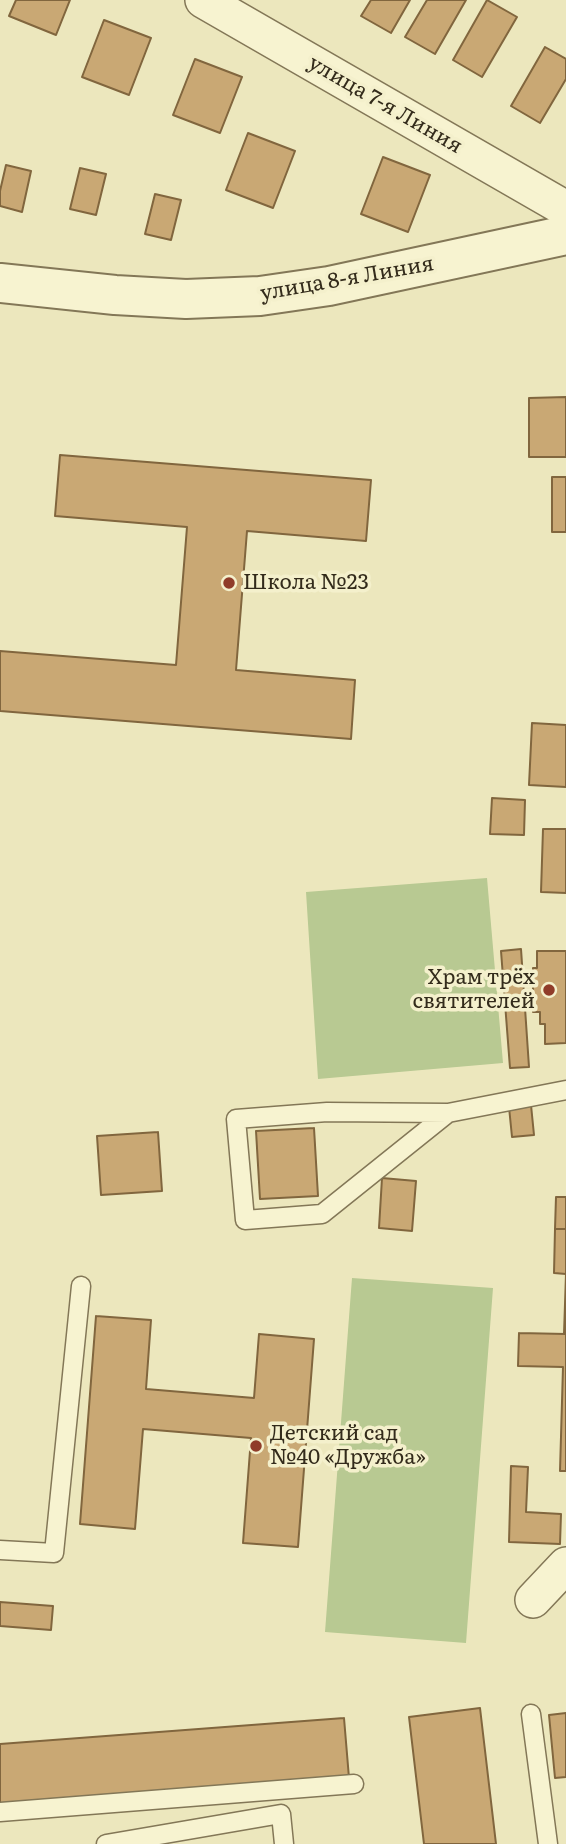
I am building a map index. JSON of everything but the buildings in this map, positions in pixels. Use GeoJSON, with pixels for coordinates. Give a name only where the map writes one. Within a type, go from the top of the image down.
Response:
{"type":"FeatureCollection","features":[{"type":"Feature","properties":{"kind":"street","name":"улица 7-я Линия"},"geometry":{"type":"LineString","coordinates":[[203,0],[566,209]]}},
{"type":"Feature","properties":{"kind":"street","name":"улица 8-я Линия"},"geometry":{"type":"LineString","coordinates":[[0,283],[186,299],[260,296],[329,286],[566,236]]}},
{"type":"Feature","properties":{"kind":"street"},"geometry":{"type":"LineString","coordinates":[[533,1600],[566,1565]]}},
{"type":"Feature","properties":{"kind":"lane"},"geometry":{"type":"LineString","coordinates":[[448,1112],[322,1214],[245,1220],[236,1119],[327,1112],[448,1112],[566,1090]]}},
{"type":"Feature","properties":{"kind":"lane"},"geometry":{"type":"LineString","coordinates":[[0,1549],[54,1553],[81,1286]]}},
{"type":"Feature","properties":{"kind":"lane"},"geometry":{"type":"LineString","coordinates":[[531,1714],[548,1844]]}},
{"type":"Feature","properties":{"kind":"lane"},"geometry":{"type":"LineString","coordinates":[[0,1812],[354,1784]]}},
{"type":"Feature","properties":{"kind":"lane"},"geometry":{"type":"LineString","coordinates":[[106,1844],[281,1814],[284,1844]]}},
{"type":"Feature","properties":{"kind":"green space"},"geometry":{"type":"Polygon","coordinates":[[[487,878],[503,1063],[318,1079],[306,892],[487,878]]]}},
{"type":"Feature","properties":{"kind":"green space"},"geometry":{"type":"Polygon","coordinates":[[[352,1278],[493,1288],[466,1643],[325,1632],[352,1278]]]}},
{"type":"Feature","properties":{"kind":"place","name":"Школа №23"},"geometry":{"type":"Point","coordinates":[229,583]}},
{"type":"Feature","properties":{"kind":"place","name":"Храм трёх святителей"},"geometry":{"type":"Point","coordinates":[549,990]}},
{"type":"Feature","properties":{"kind":"place","name":"Детский сад №40 «Дружба»"},"geometry":{"type":"Point","coordinates":[256,1446]}}]}
